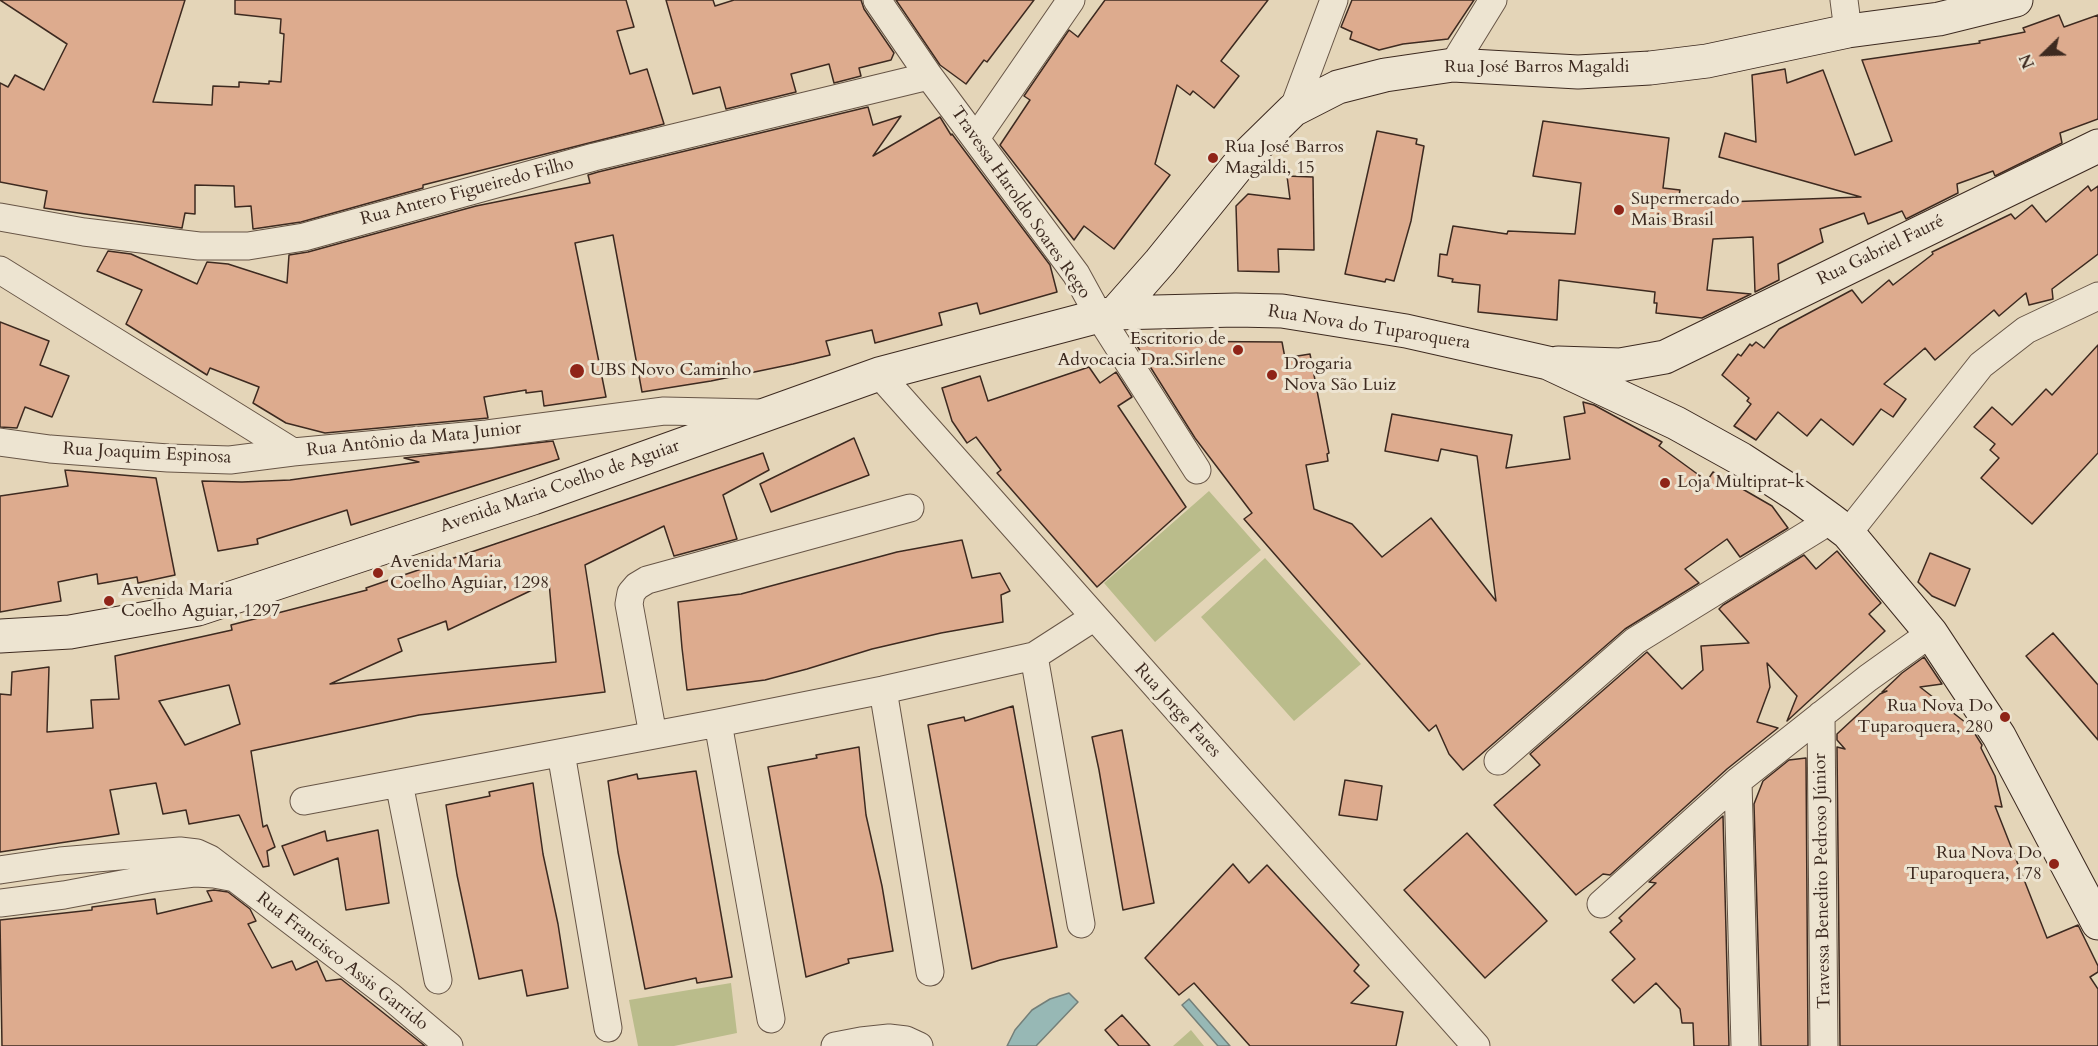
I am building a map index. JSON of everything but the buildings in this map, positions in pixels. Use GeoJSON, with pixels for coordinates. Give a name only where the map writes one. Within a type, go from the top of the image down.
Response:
{"type":"FeatureCollection","features":[{"type":"Feature","properties":{"kind":"main road","name":"Rua José Barros Magaldi"},"geometry":{"type":"LineString","coordinates":[[1107,314],[1160,262],[1245,157],[1293,110],[1338,87],[1385,75],[1454,65],[1578,72],[1650,68],[1707,61],[1846,15],[1939,19],[2016,0]]}},
{"type":"Feature","properties":{"kind":"main road","name":"Rua Gabriel Fauré"},"geometry":{"type":"LineString","coordinates":[[1665,357],[2098,146]]}},
{"type":"Feature","properties":{"kind":"main road"},"geometry":{"type":"LineString","coordinates":[[1160,262],[1171,291],[1186,312]]}},
{"type":"Feature","properties":{"kind":"main road","name":"Rua Nova do Tuparoquera"},"geometry":{"type":"LineString","coordinates":[[1107,314],[1282,311],[1418,334],[1548,363],[1620,364],[1665,357]]}},
{"type":"Feature","properties":{"kind":"main road","name":"Avenida Maria Coelho de Aguiar"},"geometry":{"type":"LineString","coordinates":[[0,636],[70,632],[198,609],[533,498],[879,374],[1107,314]]}},
{"type":"Feature","properties":{"kind":"main road"},"geometry":{"type":"LineString","coordinates":[[1665,357],[1660,390],[1676,423]]}},
{"type":"Feature","properties":{"kind":"main road","name":"Rua Nova do Tuparoquera"},"geometry":{"type":"LineString","coordinates":[[1548,363],[1676,423],[1741,459],[1839,526],[1931,633],[1999,736],[2098,923]]}},
{"type":"Feature","properties":{"kind":"street","name":"Travessa Haroldo Soares Rego"},"geometry":{"type":"LineString","coordinates":[[877,0],[929,76],[1107,314],[1197,470]]}},
{"type":"Feature","properties":{"kind":"street"},"geometry":{"type":"LineString","coordinates":[[976,138],[1071,0]]}},
{"type":"Feature","properties":{"kind":"street"},"geometry":{"type":"LineString","coordinates":[[1293,110],[1334,0]]}},
{"type":"Feature","properties":{"kind":"street"},"geometry":{"type":"LineString","coordinates":[[1454,65],[1493,0]]}},
{"type":"Feature","properties":{"kind":"street","name":"Rua Antero Figueiredo Filho"},"geometry":{"type":"LineString","coordinates":[[0,217],[84,232],[199,246],[248,246],[304,237],[594,158],[929,76]]}},
{"type":"Feature","properties":{"kind":"street","name":"Rua Antônio da Mata Junior"},"geometry":{"type":"LineString","coordinates":[[0,270],[293,452],[487,434],[664,411],[771,414]]}},
{"type":"Feature","properties":{"kind":"street"},"geometry":{"type":"LineString","coordinates":[[1498,761],[1635,641],[1839,526],[1982,365],[2026,330],[2098,296]]}},
{"type":"Feature","properties":{"kind":"street","name":"Rua Jorge Fares"},"geometry":{"type":"LineString","coordinates":[[879,374],[1093,618],[1476,1046]]}},
{"type":"Feature","properties":{"kind":"street","name":"Rua Joaquim Espinosa"},"geometry":{"type":"LineString","coordinates":[[0,442],[168,458],[230,459],[293,452]]}},
{"type":"Feature","properties":{"kind":"street"},"geometry":{"type":"LineString","coordinates":[[653,735],[629,604],[631,593],[637,586],[647,580],[910,508]]}},
{"type":"Feature","properties":{"kind":"street"},"geometry":{"type":"LineString","coordinates":[[304,801],[718,723],[883,690],[1034,656],[1093,618]]}},
{"type":"Feature","properties":{"kind":"street"},"geometry":{"type":"LineString","coordinates":[[1601,904],[1738,782],[1821,715],[1931,633]]}},
{"type":"Feature","properties":{"kind":"street"},"geometry":{"type":"LineString","coordinates":[[1034,656],[1080,924]]}},
{"type":"Feature","properties":{"kind":"street"},"geometry":{"type":"LineString","coordinates":[[883,690],[930,972]]}},
{"type":"Feature","properties":{"kind":"street","name":"Travessa Benedito Pedroso Júnior"},"geometry":{"type":"LineString","coordinates":[[1821,715],[1824,1046]]}},
{"type":"Feature","properties":{"kind":"street"},"geometry":{"type":"LineString","coordinates":[[718,723],[771,1018]]}},
{"type":"Feature","properties":{"kind":"street"},"geometry":{"type":"LineString","coordinates":[[561,753],[608,1028]]}},
{"type":"Feature","properties":{"kind":"street"},"geometry":{"type":"LineString","coordinates":[[1738,782],[1745,1046]]}},
{"type":"Feature","properties":{"kind":"street"},"geometry":{"type":"LineString","coordinates":[[399,783],[438,980]]}},
{"type":"Feature","properties":{"kind":"street","name":"Rua Francisco Assis Garrido"},"geometry":{"type":"LineString","coordinates":[[0,870],[60,861],[180,851],[210,859],[391,997],[449,1046]]}},
{"type":"Feature","properties":{"kind":"street"},"geometry":{"type":"LineString","coordinates":[[0,903],[64,895],[184,874],[214,874],[234,878]]}},
{"type":"Feature","properties":{"kind":"street"},"geometry":{"type":"LineString","coordinates":[[835,1046],[889,1038],[906,1040],[919,1046]]}},
{"type":"Feature","properties":{"kind":"green space"},"geometry":{"type":"Polygon","coordinates":[[[1209,491],[1261,550],[1155,642],[1104,583],[1209,491]]]}},
{"type":"Feature","properties":{"kind":"green space"},"geometry":{"type":"Polygon","coordinates":[[[1265,558],[1361,664],[1294,721],[1201,617],[1265,558]]]}},
{"type":"Feature","properties":{"kind":"green space"},"geometry":{"type":"Polygon","coordinates":[[[731,983],[737,1033],[674,1046],[638,1046],[629,1000],[731,983]]]}},
{"type":"Feature","properties":{"kind":"green space"},"geometry":{"type":"Polygon","coordinates":[[[1191,1030],[1204,1046],[1173,1046],[1191,1030]]]}},
{"type":"Feature","properties":{"kind":"water"},"geometry":{"type":"Polygon","coordinates":[[[1069,993],[1078,1002],[1036,1046],[1007,1046],[1015,1030],[1032,1010],[1050,999],[1069,993]]]}},
{"type":"Feature","properties":{"kind":"water"},"geometry":{"type":"Polygon","coordinates":[[[1189,999],[1230,1046],[1218,1046],[1182,1005],[1189,999]]]}},
{"type":"Feature","properties":{"kind":"place","name":"Rua José Barros Magaldi, 15"},"geometry":{"type":"Point","coordinates":[1213,158]}},
{"type":"Feature","properties":{"kind":"place","name":"Supermercado Mais Brasil"},"geometry":{"type":"Point","coordinates":[1619,210]}},
{"type":"Feature","properties":{"kind":"place","name":"Escritorio de Advocacia Dra.Sirlene"},"geometry":{"type":"Point","coordinates":[1238,350]}},
{"type":"Feature","properties":{"kind":"place","name":"UBS Novo Caminho"},"geometry":{"type":"Point","coordinates":[577,371]}},
{"type":"Feature","properties":{"kind":"place","name":"Drogaria Nova São Luiz"},"geometry":{"type":"Point","coordinates":[1272,375]}},
{"type":"Feature","properties":{"kind":"place","name":"Loja Multiprat-k"},"geometry":{"type":"Point","coordinates":[1665,483]}},
{"type":"Feature","properties":{"kind":"place","name":"Avenida Maria Coelho Aguiar, 1298"},"geometry":{"type":"Point","coordinates":[378,573]}},
{"type":"Feature","properties":{"kind":"place","name":"Avenida Maria Coelho Aguiar, 1297"},"geometry":{"type":"Point","coordinates":[109,601]}},
{"type":"Feature","properties":{"kind":"place","name":"Rua Nova Do Tuparoquera, 280"},"geometry":{"type":"Point","coordinates":[2005,717]}},
{"type":"Feature","properties":{"kind":"place","name":"Rua Nova Do Tuparoquera, 178"},"geometry":{"type":"Point","coordinates":[2054,864]}}]}
